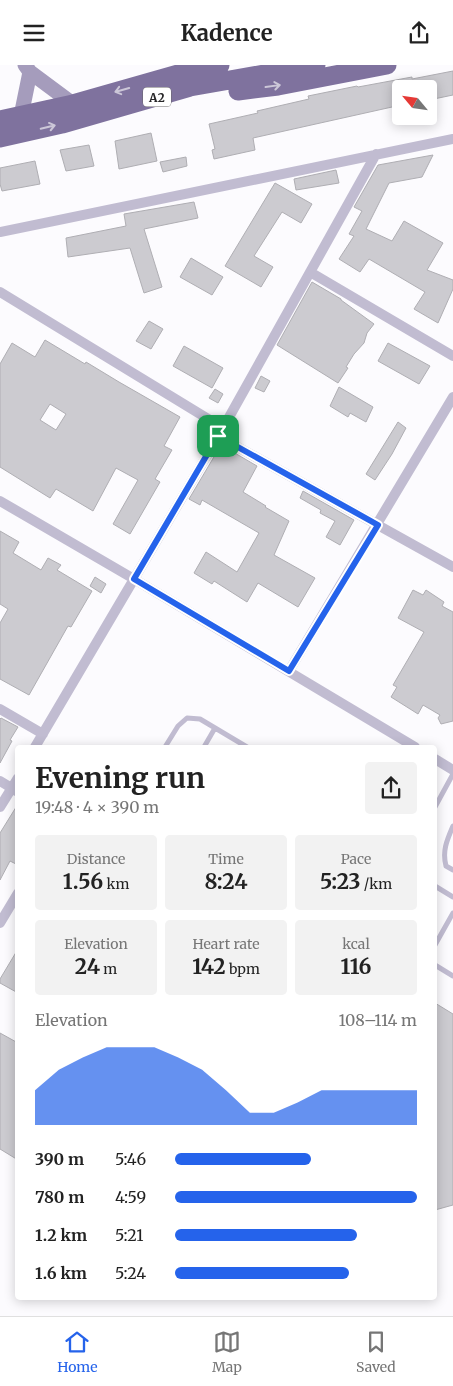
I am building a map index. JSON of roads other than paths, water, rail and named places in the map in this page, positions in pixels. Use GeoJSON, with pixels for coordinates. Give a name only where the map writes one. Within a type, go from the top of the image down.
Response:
{"type":"FeatureCollection","features":[{"type":"Feature","properties":{"kind":"highway","name":"A2"},"geometry":{"type":"LineString","coordinates":[[0,138],[62,124],[220,65]]}},
{"type":"Feature","properties":{"kind":"highway","name":"A2"},"geometry":{"type":"LineString","coordinates":[[0,121],[194,74],[316,65]]}},
{"type":"Feature","properties":{"kind":"highway"},"geometry":{"type":"LineString","coordinates":[[194,74],[209,92],[229,92],[278,86],[387,65]]}},
{"type":"Feature","properties":{"kind":"main road"},"geometry":{"type":"LineString","coordinates":[[21,116],[27,69],[73,104]]}},
{"type":"Feature","properties":{"kind":"street"},"geometry":{"type":"LineString","coordinates":[[0,232],[453,139]]}},
{"type":"Feature","properties":{"kind":"street"},"geometry":{"type":"LineString","coordinates":[[36,745],[221,432],[376,154]]}},
{"type":"Feature","properties":{"kind":"street"},"geometry":{"type":"LineString","coordinates":[[310,272],[453,356]]}},
{"type":"Feature","properties":{"kind":"street"},"geometry":{"type":"LineString","coordinates":[[0,292],[221,432],[453,567]]}},
{"type":"Feature","properties":{"kind":"street"},"geometry":{"type":"LineString","coordinates":[[289,671],[453,397]]}},
{"type":"Feature","properties":{"kind":"street"},"geometry":{"type":"LineString","coordinates":[[0,501],[413,745]]}},
{"type":"Feature","properties":{"kind":"street"},"geometry":{"type":"LineString","coordinates":[[0,709],[44,734]]}},
{"type":"Feature","properties":{"kind":"street"},"geometry":{"type":"LineString","coordinates":[[437,760],[453,770]]}},
{"type":"Feature","properties":{"kind":"street"},"geometry":{"type":"LineString","coordinates":[[0,781],[15,790],[0,807]]}},
{"type":"Feature","properties":{"kind":"street"},"geometry":{"type":"LineString","coordinates":[[0,923],[15,898]]}},
{"type":"Feature","properties":{"kind":"lane"},"geometry":{"type":"LineString","coordinates":[[166,745],[178,726],[187,718],[200,719],[241,745]]}},
{"type":"Feature","properties":{"kind":"lane"},"geometry":{"type":"LineString","coordinates":[[205,745],[215,728]]}},
{"type":"Feature","properties":{"kind":"lane"},"geometry":{"type":"LineString","coordinates":[[437,803],[453,775]]}},
{"type":"Feature","properties":{"kind":"lane"},"geometry":{"type":"LineString","coordinates":[[453,826],[445,843],[444,856],[446,866],[453,870]]}},
{"type":"Feature","properties":{"kind":"lane"},"geometry":{"type":"LineString","coordinates":[[437,887],[453,897]]}},
{"type":"Feature","properties":{"kind":"lane"},"geometry":{"type":"LineString","coordinates":[[437,941],[453,913]]}},
{"type":"Feature","properties":{"kind":"lane"},"geometry":{"type":"LineString","coordinates":[[437,966],[453,975]]}}]}
